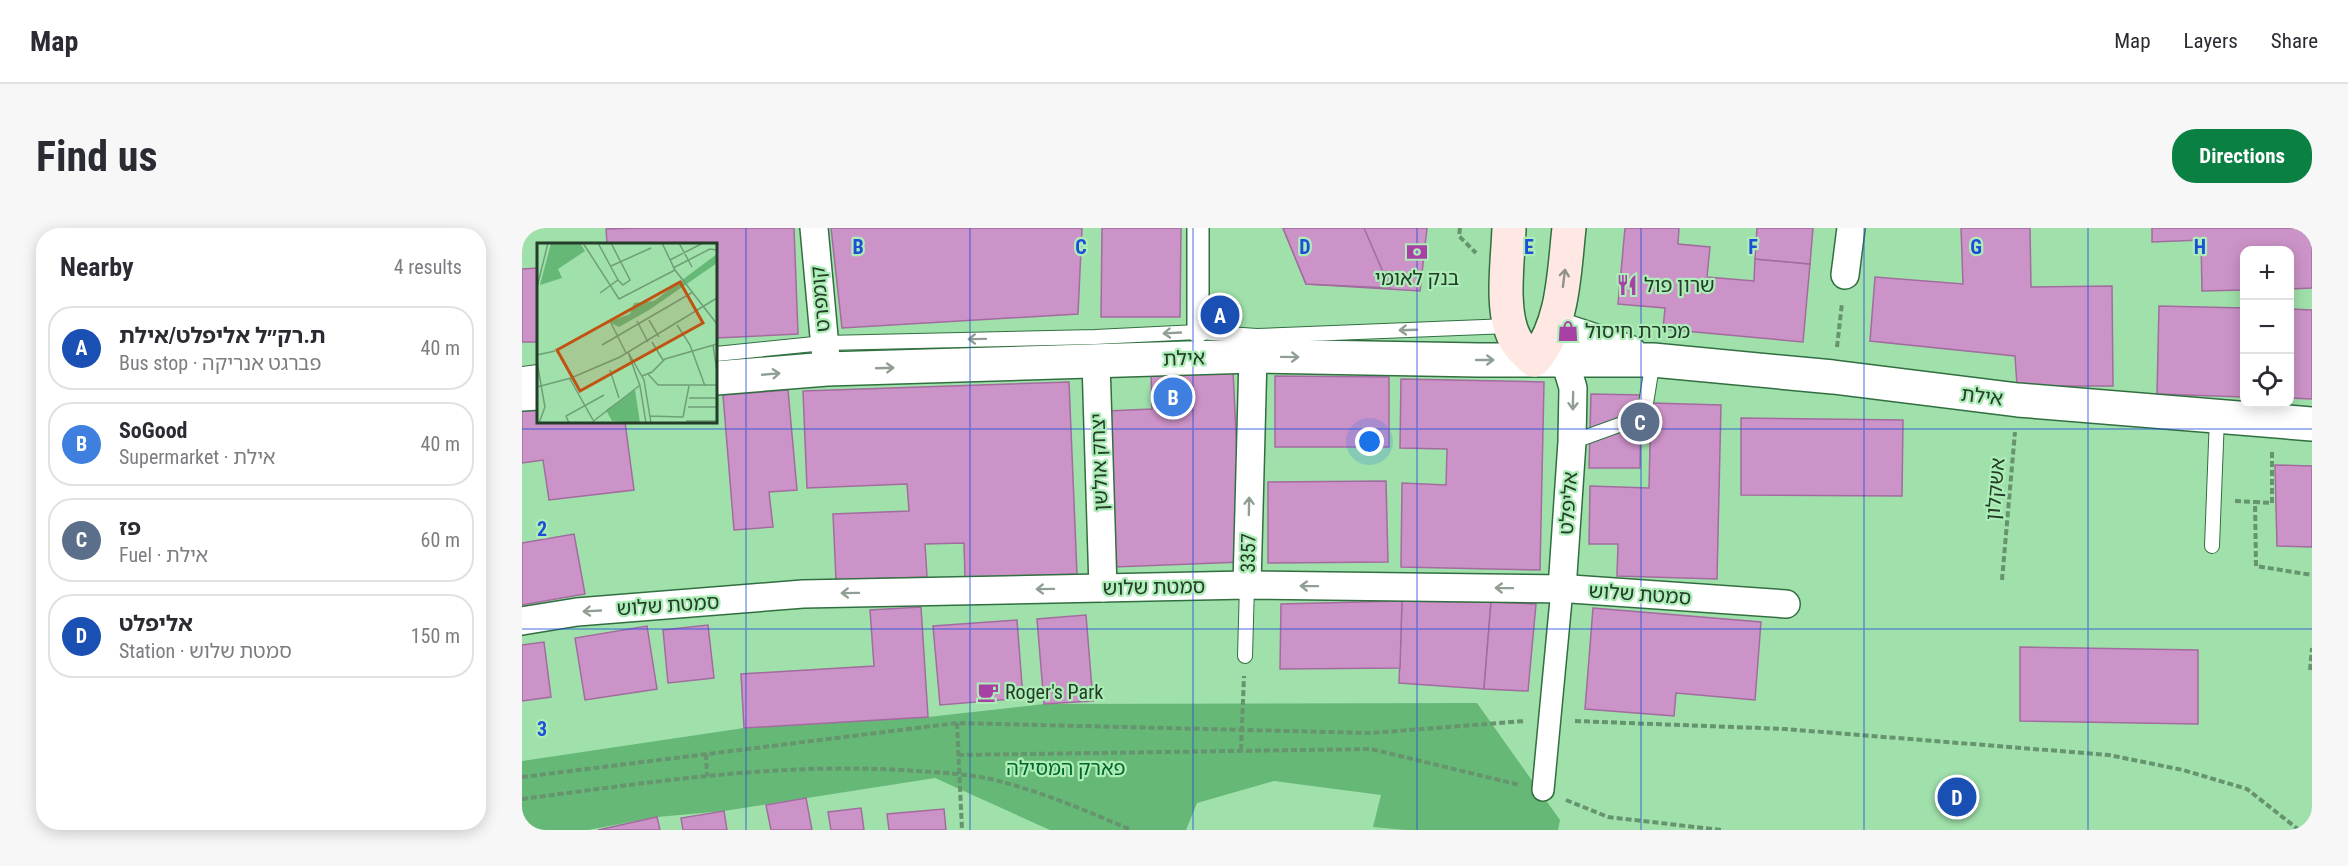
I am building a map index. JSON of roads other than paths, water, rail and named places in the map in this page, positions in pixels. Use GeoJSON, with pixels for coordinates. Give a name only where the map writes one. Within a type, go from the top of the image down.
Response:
{"type":"FeatureCollection","features":[{"type":"Feature","properties":{"kind":"main road","name":"אליפלט"},"geometry":{"type":"LineString","coordinates":[[1509,228],[1506,281],[1509,326],[1516,342],[1549,361]]}},
{"type":"Feature","properties":{"kind":"main road"},"geometry":{"type":"LineString","coordinates":[[1549,361],[1547,343],[1563,285],[1569,228]]}},
{"type":"Feature","properties":{"kind":"street","name":"קומפרט"},"geometry":{"type":"LineString","coordinates":[[814,228],[825,356]]}},
{"type":"Feature","properties":{"kind":"street"},"geometry":{"type":"LineString","coordinates":[[1198,228],[1198,332]]}},
{"type":"Feature","properties":{"kind":"street"},"geometry":{"type":"LineString","coordinates":[[1845,275],[1851,228]]}},
{"type":"Feature","properties":{"kind":"street","name":"אילת"},"geometry":{"type":"LineString","coordinates":[[1553,327],[1653,360]]}},
{"type":"Feature","properties":{"kind":"street","name":"אילת"},"geometry":{"type":"LineString","coordinates":[[717,378],[825,356],[1096,349],[1253,356],[1549,361],[1653,360],[1833,377],[2018,400],[2312,424]]}},
{"type":"Feature","properties":{"kind":"street","name":"יצחק אולשן"},"geometry":{"type":"LineString","coordinates":[[1096,349],[1103,588]]}},
{"type":"Feature","properties":{"kind":"street","name":"3357"},"geometry":{"type":"LineString","coordinates":[[1247,585],[1253,356]]}},
{"type":"Feature","properties":{"kind":"street","name":"אליפלט"},"geometry":{"type":"LineString","coordinates":[[1543,790],[1562,589],[1572,442],[1573,388],[1549,361]]}},
{"type":"Feature","properties":{"kind":"street"},"geometry":{"type":"LineString","coordinates":[[522,394],[537,393]]}},
{"type":"Feature","properties":{"kind":"street","name":"סמטת שלוש"},"geometry":{"type":"LineString","coordinates":[[522,621],[577,612],[803,594],[1247,585],[1562,589],[1786,604]]}},
{"type":"Feature","properties":{"kind":"lane","name":"אילת"},"geometry":{"type":"LineString","coordinates":[[1096,349],[1198,332],[1257,336],[1509,326]]}},
{"type":"Feature","properties":{"kind":"lane","name":"אילת"},"geometry":{"type":"LineString","coordinates":[[717,354],[825,356]]}},
{"type":"Feature","properties":{"kind":"lane"},"geometry":{"type":"LineString","coordinates":[[1572,442],[1644,416],[1653,360]]}},
{"type":"Feature","properties":{"kind":"lane"},"geometry":{"type":"LineString","coordinates":[[522,374],[537,372]]}},
{"type":"Feature","properties":{"kind":"lane"},"geometry":{"type":"LineString","coordinates":[[2212,546],[2217,417]]}},
{"type":"Feature","properties":{"kind":"lane","name":"3357"},"geometry":{"type":"LineString","coordinates":[[1245,656],[1247,585]]}},
{"type":"Feature","properties":{"kind":"place","name":"בנק לאומי"},"geometry":{"type":"Point","coordinates":[1417,252]}},
{"type":"Feature","properties":{"kind":"place","name":"שרון פול"},"geometry":{"type":"Point","coordinates":[1627,285]}},
{"type":"Feature","properties":{"kind":"place","name":"ת.רק״ל אליפלט/אילת"},"geometry":{"type":"Point","coordinates":[1220,315]}},
{"type":"Feature","properties":{"kind":"place","name":"מכירת חיסול"},"geometry":{"type":"Point","coordinates":[1568,331]}},
{"type":"Feature","properties":{"kind":"place","name":"SoGood"},"geometry":{"type":"Point","coordinates":[1173,397]}},
{"type":"Feature","properties":{"kind":"place","name":"פז"},"geometry":{"type":"Point","coordinates":[1640,422]}},
{"type":"Feature","properties":{"kind":"place","name":"Roger's Park"},"geometry":{"type":"Point","coordinates":[988,692]}},
{"type":"Feature","properties":{"kind":"place","name":"אליפלט"},"geometry":{"type":"Point","coordinates":[1957,797]}},
{"type":"Feature","properties":{"kind":"park label","name":"פארק המסילה"},"geometry":{"type":"Point","coordinates":[1066,768]}}]}
